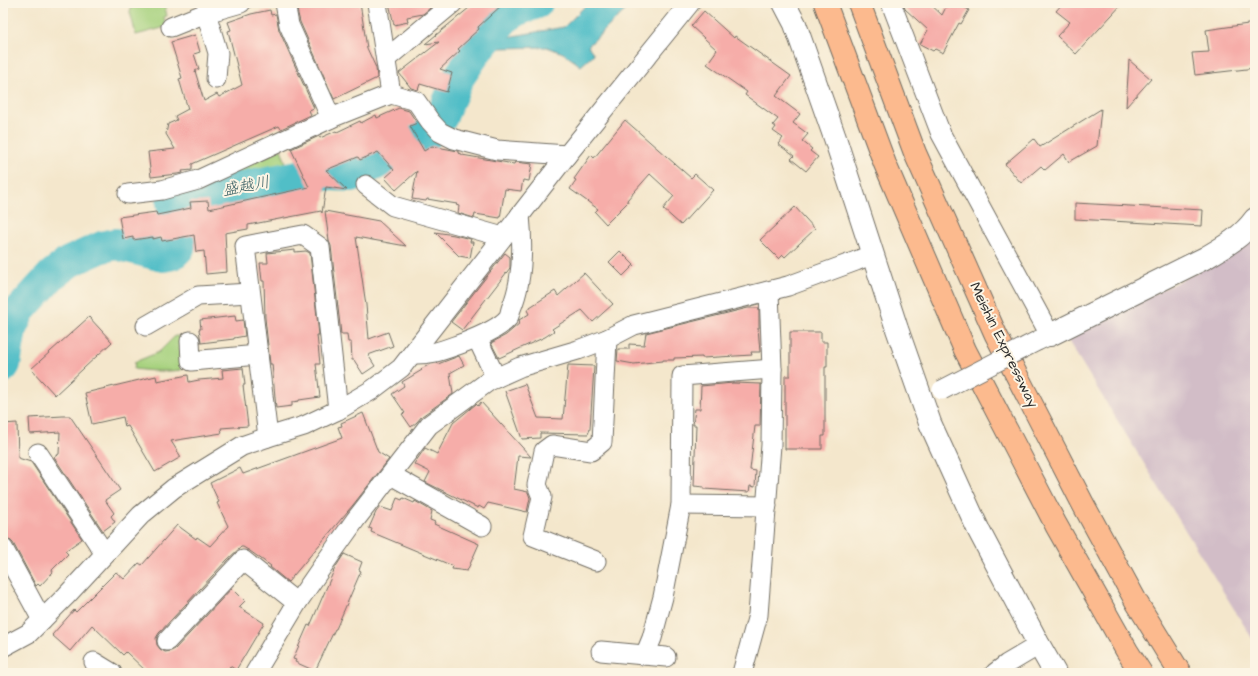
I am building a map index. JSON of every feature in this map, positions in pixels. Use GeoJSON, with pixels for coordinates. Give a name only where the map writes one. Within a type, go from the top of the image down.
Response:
{"type":"FeatureCollection","features":[{"type":"Feature","properties":{"kind":"highway"},"geometry":{"type":"LineString","coordinates":[[825,3],[885,164],[965,350],[1056,526],[1141,673]]}},
{"type":"Feature","properties":{"kind":"highway","name":"Meishin Expressway"},"geometry":{"type":"LineString","coordinates":[[859,3],[915,153],[996,335],[1083,504],[1138,603],[1180,673]]}},
{"type":"Feature","properties":{"kind":"street"},"geometry":{"type":"LineString","coordinates":[[171,27],[206,13],[241,3]]}},
{"type":"Feature","properties":{"kind":"street"},"geometry":{"type":"LineString","coordinates":[[285,3],[289,25],[331,118]]}},
{"type":"Feature","properties":{"kind":"street"},"geometry":{"type":"LineString","coordinates":[[377,3],[391,94]]}},
{"type":"Feature","properties":{"kind":"street"},"geometry":{"type":"LineString","coordinates":[[386,59],[452,3]]}},
{"type":"Feature","properties":{"kind":"street"},"geometry":{"type":"LineString","coordinates":[[3,647],[29,633],[141,515],[174,488],[242,446],[304,426],[338,410],[372,390],[401,368],[567,155],[690,3]]}},
{"type":"Feature","properties":{"kind":"street"},"geometry":{"type":"LineString","coordinates":[[784,3],[795,24],[828,117],[897,329],[930,423],[979,531],[1055,673]]}},
{"type":"Feature","properties":{"kind":"street"},"geometry":{"type":"LineString","coordinates":[[892,3],[941,134],[1044,338]]}},
{"type":"Feature","properties":{"kind":"street"},"geometry":{"type":"LineString","coordinates":[[206,13],[218,53],[216,79]]}},
{"type":"Feature","properties":{"kind":"street"},"geometry":{"type":"LineString","coordinates":[[128,194],[162,190],[198,180],[331,118],[391,94],[416,102],[435,126],[454,139],[497,150],[567,155]]}},
{"type":"Feature","properties":{"kind":"street"},"geometry":{"type":"LineString","coordinates":[[366,185],[393,206],[503,237]]}},
{"type":"Feature","properties":{"kind":"street"},"geometry":{"type":"LineString","coordinates":[[412,354],[438,352],[476,338],[493,330],[508,318],[516,297],[522,253],[520,215]]}},
{"type":"Feature","properties":{"kind":"street"},"geometry":{"type":"LineString","coordinates":[[922,400],[1228,245],[1240,236],[1255,219]]}},
{"type":"Feature","properties":{"kind":"street"},"geometry":{"type":"LineString","coordinates":[[268,437],[245,246],[303,235],[320,247],[338,410]]}},
{"type":"Feature","properties":{"kind":"street"},"geometry":{"type":"LineString","coordinates":[[255,673],[297,603],[356,519],[429,426],[489,381],[520,366],[578,350],[607,339],[634,325],[769,292],[873,254]]}},
{"type":"Feature","properties":{"kind":"street"},"geometry":{"type":"LineString","coordinates":[[742,673],[758,615],[772,445],[772,369],[769,292]]}},
{"type":"Feature","properties":{"kind":"street"},"geometry":{"type":"LineString","coordinates":[[146,326],[198,296],[250,293]]}},
{"type":"Feature","properties":{"kind":"street"},"geometry":{"type":"LineString","coordinates":[[476,338],[496,378]]}},
{"type":"Feature","properties":{"kind":"street"},"geometry":{"type":"LineString","coordinates":[[596,561],[532,536],[542,497],[538,485],[544,452],[552,445],[591,451],[602,442],[607,339]]}},
{"type":"Feature","properties":{"kind":"street"},"geometry":{"type":"LineString","coordinates":[[190,341],[191,362],[258,354]]}},
{"type":"Feature","properties":{"kind":"street"},"geometry":{"type":"LineString","coordinates":[[645,655],[652,638],[663,597],[681,505],[682,376],[772,369]]}},
{"type":"Feature","properties":{"kind":"street"},"geometry":{"type":"LineString","coordinates":[[38,453],[105,554]]}},
{"type":"Feature","properties":{"kind":"street"},"geometry":{"type":"LineString","coordinates":[[391,475],[482,526]]}},
{"type":"Feature","properties":{"kind":"street"},"geometry":{"type":"LineString","coordinates":[[681,505],[767,506]]}},
{"type":"Feature","properties":{"kind":"street"},"geometry":{"type":"LineString","coordinates":[[3,548],[42,620]]}},
{"type":"Feature","properties":{"kind":"street"},"geometry":{"type":"LineString","coordinates":[[167,641],[243,560],[297,603]]}},
{"type":"Feature","properties":{"kind":"street"},"geometry":{"type":"LineString","coordinates":[[995,673],[1039,645]]}},
{"type":"Feature","properties":{"kind":"street"},"geometry":{"type":"LineString","coordinates":[[601,651],[666,657]]}},
{"type":"Feature","properties":{"kind":"street"},"geometry":{"type":"LineString","coordinates":[[94,662],[112,673]]}},
{"type":"Feature","properties":{"kind":"shaded area"},"geometry":{"type":"Polygon","coordinates":[[[1255,230],[1255,643],[1067,339],[1220,260],[1255,230]]]}},
{"type":"Feature","properties":{"kind":"green space"},"geometry":{"type":"Polygon","coordinates":[[[132,3],[164,3],[167,16],[164,17],[166,27],[136,35],[130,12],[132,3]]]}},
{"type":"Feature","properties":{"kind":"green space"},"geometry":{"type":"Polygon","coordinates":[[[281,149],[286,163],[268,174],[217,187],[198,188],[281,149]]]}},
{"type":"Feature","properties":{"kind":"green space"},"geometry":{"type":"Polygon","coordinates":[[[175,336],[179,336],[181,370],[158,371],[134,369],[135,362],[159,352],[175,336]]]}},
{"type":"Feature","properties":{"kind":"water"},"geometry":{"type":"Polygon","coordinates":[[[588,3],[633,3],[588,46],[594,54],[581,66],[563,53],[547,47],[500,48],[481,54],[491,40],[564,27],[588,3]]]}},
{"type":"Feature","properties":{"kind":"building"},"geometry":{"type":"Polygon","coordinates":[[[303,3],[360,3],[367,48],[376,68],[377,78],[334,99],[300,22],[297,10],[304,9],[303,3]]]}},
{"type":"Feature","properties":{"kind":"building"},"geometry":{"type":"Polygon","coordinates":[[[389,3],[436,3],[423,14],[407,17],[408,22],[394,25],[389,3]]]}},
{"type":"Feature","properties":{"kind":"building"},"geometry":{"type":"Polygon","coordinates":[[[475,3],[504,3],[478,27],[479,29],[458,49],[460,51],[440,69],[452,73],[447,92],[420,84],[418,90],[411,88],[399,73],[439,42],[425,44],[475,3]]]}},
{"type":"Feature","properties":{"kind":"building"},"geometry":{"type":"Polygon","coordinates":[[[903,3],[929,3],[942,15],[948,3],[956,3],[969,10],[961,24],[959,23],[943,53],[935,49],[933,51],[920,44],[928,30],[905,9],[903,3]]]}},
{"type":"Feature","properties":{"kind":"building"},"geometry":{"type":"Polygon","coordinates":[[[1063,3],[1123,3],[1076,54],[1057,36],[1070,22],[1056,11],[1063,3]]]}},
{"type":"Feature","properties":{"kind":"building"},"geometry":{"type":"Polygon","coordinates":[[[270,10],[271,15],[276,14],[279,30],[314,108],[309,110],[311,115],[281,129],[279,126],[192,164],[192,170],[182,171],[183,173],[151,177],[148,152],[175,149],[166,134],[168,124],[177,120],[175,116],[188,109],[179,79],[182,78],[171,42],[195,35],[200,52],[194,54],[199,69],[195,71],[204,101],[217,94],[219,97],[242,85],[228,31],[231,30],[228,22],[251,14],[270,10]]]}},
{"type":"Feature","properties":{"kind":"building"},"geometry":{"type":"Polygon","coordinates":[[[704,11],[734,38],[735,36],[791,76],[776,96],[800,114],[793,123],[808,134],[802,141],[812,149],[810,151],[818,157],[806,171],[791,159],[794,156],[778,144],[783,138],[773,131],[776,127],[773,125],[778,119],[745,95],[747,92],[707,64],[717,50],[691,26],[704,11]]]}},
{"type":"Feature","properties":{"kind":"building"},"geometry":{"type":"Polygon","coordinates":[[[1255,23],[1255,68],[1195,75],[1192,53],[1209,52],[1206,30],[1255,23]]]}},
{"type":"Feature","properties":{"kind":"building"},"geometry":{"type":"Polygon","coordinates":[[[1129,60],[1151,79],[1126,107],[1129,60]]]}},
{"type":"Feature","properties":{"kind":"building"},"geometry":{"type":"Polygon","coordinates":[[[399,108],[409,111],[417,123],[410,126],[424,151],[432,146],[458,151],[458,153],[462,155],[514,164],[515,162],[532,164],[529,181],[523,180],[521,191],[505,189],[500,218],[475,214],[474,218],[458,213],[459,206],[456,205],[457,204],[427,199],[426,201],[412,199],[417,171],[396,190],[385,178],[394,170],[378,152],[360,160],[358,157],[326,170],[347,190],[326,187],[322,213],[321,211],[248,225],[248,229],[225,233],[227,272],[206,274],[204,251],[196,252],[194,235],[162,241],[161,237],[153,239],[153,237],[133,240],[133,237],[123,239],[119,217],[156,212],[157,215],[191,208],[190,202],[208,201],[209,209],[309,187],[291,149],[319,136],[320,138],[360,121],[361,123],[376,115],[377,118],[399,108]]]}},
{"type":"Feature","properties":{"kind":"building"},"geometry":{"type":"Polygon","coordinates":[[[1101,109],[1097,146],[1069,162],[1064,154],[1045,170],[1041,166],[1021,183],[1005,164],[1034,139],[1040,147],[1101,109]]]}},
{"type":"Feature","properties":{"kind":"building"},"geometry":{"type":"Polygon","coordinates":[[[625,120],[691,178],[695,174],[713,190],[681,225],[663,209],[674,196],[650,174],[627,200],[628,202],[606,224],[595,212],[598,209],[570,189],[576,180],[574,179],[591,155],[594,158],[625,120]]]}},
{"type":"Feature","properties":{"kind":"building"},"geometry":{"type":"Polygon","coordinates":[[[1075,203],[1203,210],[1202,226],[1075,219],[1075,203]]]}},
{"type":"Feature","properties":{"kind":"building"},"geometry":{"type":"Polygon","coordinates":[[[795,207],[815,229],[785,257],[783,255],[779,259],[760,240],[795,207]]]}},
{"type":"Feature","properties":{"kind":"building"},"geometry":{"type":"Polygon","coordinates":[[[325,211],[379,221],[406,246],[356,237],[366,305],[369,339],[388,332],[393,346],[368,355],[375,366],[363,374],[354,360],[352,360],[351,342],[348,342],[347,334],[341,334],[331,246],[325,211]]]}},
{"type":"Feature","properties":{"kind":"building"},"geometry":{"type":"Polygon","coordinates":[[[435,232],[471,239],[470,242],[473,242],[470,258],[459,256],[435,232]]]}},
{"type":"Feature","properties":{"kind":"building"},"geometry":{"type":"Polygon","coordinates":[[[295,250],[295,252],[306,251],[310,253],[319,335],[317,335],[320,364],[316,364],[320,397],[299,400],[292,402],[292,406],[276,408],[272,364],[270,364],[265,318],[264,281],[262,281],[260,263],[268,263],[267,253],[295,250]]]}},
{"type":"Feature","properties":{"kind":"building"},"geometry":{"type":"Polygon","coordinates":[[[620,251],[634,265],[623,276],[609,262],[620,251]]]}},
{"type":"Feature","properties":{"kind":"building"},"geometry":{"type":"Polygon","coordinates":[[[505,253],[510,257],[510,268],[462,330],[451,322],[505,253]]]}},
{"type":"Feature","properties":{"kind":"building"},"geometry":{"type":"Polygon","coordinates":[[[584,273],[613,304],[593,322],[582,310],[552,329],[554,331],[545,337],[499,358],[491,343],[506,335],[520,323],[519,320],[529,314],[527,310],[530,307],[555,291],[558,296],[584,273]]]}},
{"type":"Feature","properties":{"kind":"building"},"geometry":{"type":"Polygon","coordinates":[[[748,308],[759,308],[758,328],[760,352],[751,352],[752,355],[674,358],[674,360],[634,364],[617,361],[618,349],[629,349],[629,344],[644,345],[646,333],[748,308]]]}},
{"type":"Feature","properties":{"kind":"building"},"geometry":{"type":"Polygon","coordinates":[[[235,316],[236,321],[243,320],[245,336],[234,339],[201,343],[199,329],[201,329],[200,320],[235,316]]]}},
{"type":"Feature","properties":{"kind":"building"},"geometry":{"type":"Polygon","coordinates":[[[89,317],[112,342],[55,395],[31,369],[89,317]]]}},
{"type":"Feature","properties":{"kind":"building"},"geometry":{"type":"Polygon","coordinates":[[[790,332],[821,332],[821,342],[827,342],[827,367],[825,367],[825,436],[822,436],[822,449],[785,449],[785,376],[790,376],[790,332]]]}},
{"type":"Feature","properties":{"kind":"building"},"geometry":{"type":"Polygon","coordinates":[[[459,356],[464,365],[450,373],[453,394],[422,416],[411,427],[402,414],[405,413],[392,394],[404,386],[402,382],[422,370],[421,369],[431,364],[438,364],[459,356]]]}},
{"type":"Feature","properties":{"kind":"building"},"geometry":{"type":"Polygon","coordinates":[[[568,365],[594,366],[590,429],[588,434],[540,433],[540,438],[522,439],[505,391],[525,384],[538,418],[563,419],[568,365]]]}},
{"type":"Feature","properties":{"kind":"building"},"geometry":{"type":"Polygon","coordinates":[[[243,368],[245,385],[243,385],[248,426],[221,428],[222,433],[171,441],[181,457],[155,472],[128,426],[125,427],[123,417],[92,424],[85,393],[156,376],[157,381],[188,375],[189,382],[223,378],[222,370],[243,368]]]}},
{"type":"Feature","properties":{"kind":"building"},"geometry":{"type":"Polygon","coordinates":[[[733,383],[761,384],[760,426],[755,426],[750,470],[756,471],[755,487],[750,486],[749,492],[704,489],[704,487],[694,486],[696,425],[693,425],[695,409],[700,409],[701,386],[733,383]]]}},
{"type":"Feature","properties":{"kind":"building"},"geometry":{"type":"Polygon","coordinates":[[[481,402],[531,457],[518,456],[514,489],[528,492],[530,498],[527,512],[488,503],[484,509],[479,506],[478,508],[425,482],[430,472],[414,464],[425,448],[437,454],[453,423],[476,404],[478,406],[481,402]]]}},
{"type":"Feature","properties":{"kind":"building"},"geometry":{"type":"Polygon","coordinates":[[[363,413],[378,452],[389,459],[353,505],[288,582],[270,567],[271,566],[250,551],[241,547],[227,560],[156,638],[157,645],[165,652],[175,649],[232,588],[245,601],[239,607],[264,623],[236,670],[230,666],[226,673],[148,673],[126,652],[123,655],[92,625],[70,651],[52,635],[74,610],[76,612],[116,572],[124,579],[139,563],[142,565],[177,525],[196,539],[197,537],[210,546],[228,526],[217,503],[219,502],[210,483],[240,468],[243,474],[342,438],[338,427],[342,426],[341,423],[363,413]]]}},
{"type":"Feature","properties":{"kind":"building"},"geometry":{"type":"Polygon","coordinates":[[[70,416],[120,490],[105,500],[114,513],[111,516],[115,522],[103,531],[54,457],[59,454],[60,432],[30,434],[29,418],[70,416]]]}},
{"type":"Feature","properties":{"kind":"building"},"geometry":{"type":"Polygon","coordinates":[[[17,423],[18,458],[31,462],[82,539],[65,551],[68,554],[52,570],[53,572],[40,586],[38,584],[36,586],[13,543],[8,538],[3,537],[3,424],[17,423]]]}},
{"type":"Feature","properties":{"kind":"building"},"geometry":{"type":"Polygon","coordinates":[[[397,498],[402,500],[403,498],[414,503],[415,501],[432,511],[430,520],[435,522],[434,524],[479,544],[467,571],[452,569],[453,566],[371,532],[372,529],[369,528],[376,512],[380,507],[392,511],[397,498]]]}},
{"type":"Feature","properties":{"kind":"building"},"geometry":{"type":"Polygon","coordinates":[[[344,554],[362,562],[359,570],[361,571],[336,629],[315,671],[295,662],[296,660],[293,659],[308,625],[310,626],[335,568],[344,554]]]}},
{"type":"Feature","properties":{"kind":"waterway","name":"盛越川"},"geometry":{"type":"LineString","coordinates":[[3,367],[5,364],[11,329],[20,310],[52,275],[69,262],[102,247],[116,244],[163,256],[173,254],[179,248],[181,240],[172,203],[176,198],[183,195],[216,192],[310,174],[352,176],[374,165],[426,136],[441,118],[459,77],[478,49],[505,18],[518,10],[537,3]]}},
{"type":"Feature","properties":{"kind":"waterway"},"geometry":{"type":"LineString","coordinates":[[478,49],[491,47]]}}]}
